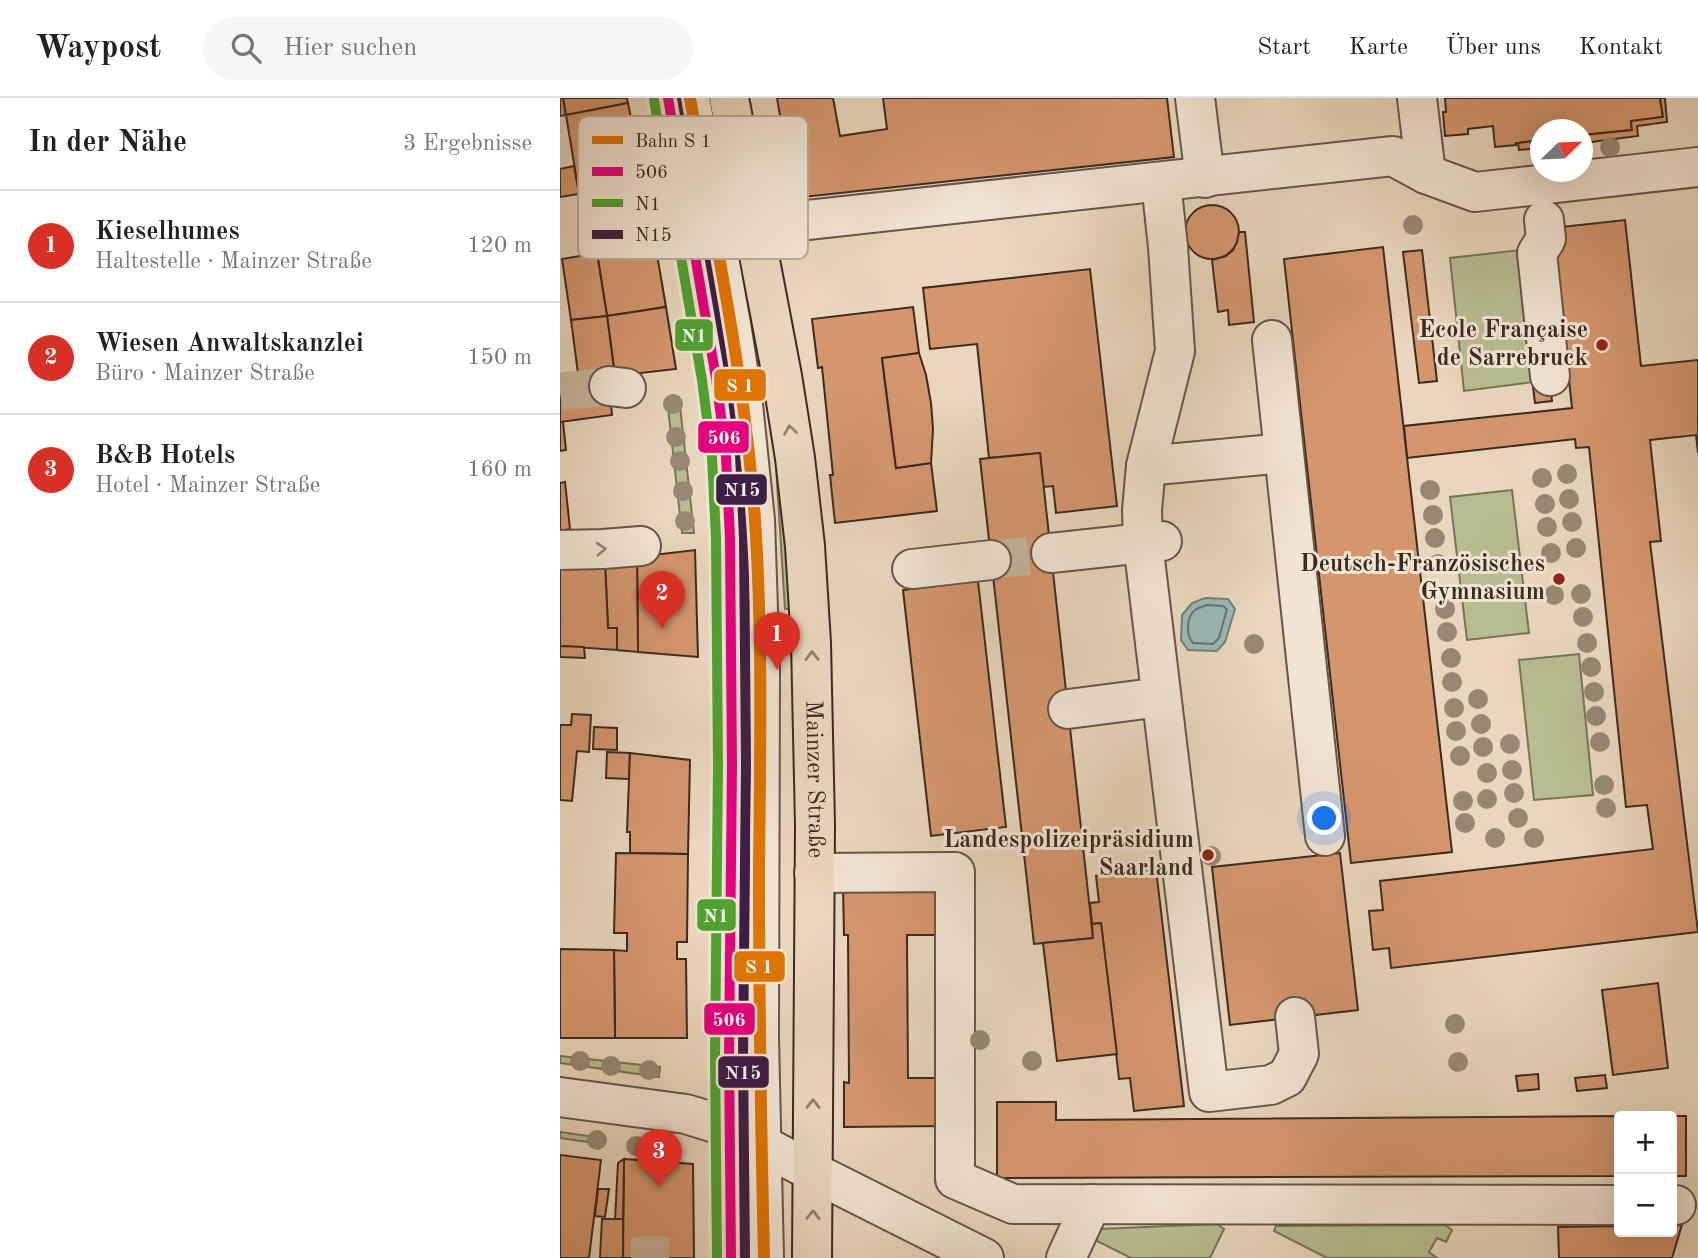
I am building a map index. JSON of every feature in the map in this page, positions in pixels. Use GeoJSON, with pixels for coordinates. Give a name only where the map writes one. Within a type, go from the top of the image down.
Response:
{"type":"FeatureCollection","features":[{"type":"Feature","properties":{"kind":"main road","name":"Mainzer Straße"},"geometry":{"type":"LineString","coordinates":[[668,98],[675,116]]}},
{"type":"Feature","properties":{"kind":"main road","name":"Mainzer Straße"},"geometry":{"type":"LineString","coordinates":[[728,116],[729,98]]}},
{"type":"Feature","properties":{"kind":"main road","name":"Mainzer Straße"},"geometry":{"type":"LineString","coordinates":[[723,259],[722,416],[730,524],[732,738],[729,1009],[756,1141],[731,1258]]}},
{"type":"Feature","properties":{"kind":"main road","name":"Mainzer Straße"},"geometry":{"type":"LineString","coordinates":[[734,259],[782,376],[805,546],[811,643],[815,825],[812,1258]]}},
{"type":"Feature","properties":{"kind":"street"},"geometry":{"type":"LineString","coordinates":[[690,98],[694,116]]}},
{"type":"Feature","properties":{"kind":"street"},"geometry":{"type":"LineString","coordinates":[[706,98],[708,116]]}},
{"type":"Feature","properties":{"kind":"street"},"geometry":{"type":"LineString","coordinates":[[1195,98],[1205,178]]}},
{"type":"Feature","properties":{"kind":"street"},"geometry":{"type":"LineString","coordinates":[[1417,98],[1426,174]]}},
{"type":"Feature","properties":{"kind":"street"},"geometry":{"type":"LineString","coordinates":[[808,222],[1393,156],[1426,174],[1475,192],[1698,167]]}},
{"type":"Feature","properties":{"kind":"street"},"geometry":{"type":"LineString","coordinates":[[1161,182],[1175,351],[1146,466],[1142,510],[1152,542],[1161,698],[1209,1092],[1271,1085],[1287,1077],[1299,1054],[1295,1017]]}},
{"type":"Feature","properties":{"kind":"street"},"geometry":{"type":"LineString","coordinates":[[1544,219],[1546,239],[1537,253],[1549,376]]}},
{"type":"Feature","properties":{"kind":"street"},"geometry":{"type":"LineString","coordinates":[[730,259],[748,324],[766,450],[776,624],[775,1038],[756,1141],[764,1197],[764,1258]]}},
{"type":"Feature","properties":{"kind":"street"},"geometry":{"type":"LineString","coordinates":[[1272,340],[1325,836]]}},
{"type":"Feature","properties":{"kind":"street"},"geometry":{"type":"LineString","coordinates":[[1146,466],[1283,453]]}},
{"type":"Feature","properties":{"kind":"street"},"geometry":{"type":"LineString","coordinates":[[1051,553],[1152,542]]}},
{"type":"Feature","properties":{"kind":"street"},"geometry":{"type":"LineString","coordinates":[[560,550],[641,546]]}},
{"type":"Feature","properties":{"kind":"street"},"geometry":{"type":"LineString","coordinates":[[912,569],[991,560]]}},
{"type":"Feature","properties":{"kind":"street"},"geometry":{"type":"LineString","coordinates":[[1068,709],[1161,698]]}},
{"type":"Feature","properties":{"kind":"street"},"geometry":{"type":"LineString","coordinates":[[814,873],[955,872],[955,1179],[1013,1204],[1614,1205]]}},
{"type":"Feature","properties":{"kind":"street"},"geometry":{"type":"LineString","coordinates":[[560,1097],[686,1114],[756,1141],[937,1246],[984,1258]]}},
{"type":"Feature","properties":{"kind":"street"},"geometry":{"type":"LineString","coordinates":[[756,1141],[779,1258]]}},
{"type":"Feature","properties":{"kind":"street"},"geometry":{"type":"LineString","coordinates":[[1066,1258],[1091,1204]]}},
{"type":"Feature","properties":{"kind":"green space"},"geometry":{"type":"Polygon","coordinates":[[[1520,250],[1533,382],[1464,391],[1450,258],[1520,250]]]}},
{"type":"Feature","properties":{"kind":"green space"},"geometry":{"type":"Polygon","coordinates":[[[679,397],[694,533],[682,533],[667,399],[679,397]]]}},
{"type":"Feature","properties":{"kind":"green space"},"geometry":{"type":"Polygon","coordinates":[[[775,451],[796,609],[785,609],[775,451]]]}},
{"type":"Feature","properties":{"kind":"green space"},"geometry":{"type":"Polygon","coordinates":[[[1512,490],[1529,633],[1467,640],[1450,497],[1512,490]]]}},
{"type":"Feature","properties":{"kind":"green space"},"geometry":{"type":"Polygon","coordinates":[[[1579,654],[1593,795],[1534,800],[1519,660],[1579,654]]]}},
{"type":"Feature","properties":{"kind":"green space"},"geometry":{"type":"Polygon","coordinates":[[[560,1056],[660,1067],[659,1077],[560,1063],[560,1056]]]}},
{"type":"Feature","properties":{"kind":"green space"},"geometry":{"type":"Polygon","coordinates":[[[560,1132],[603,1138],[602,1144],[560,1138],[560,1132]]]}},
{"type":"Feature","properties":{"kind":"green space"},"geometry":{"type":"Polygon","coordinates":[[[1217,1224],[1224,1229],[1210,1258],[1131,1258],[1095,1240],[1099,1229],[1217,1224]]]}},
{"type":"Feature","properties":{"kind":"green space"},"geometry":{"type":"Polygon","coordinates":[[[1445,1225],[1452,1230],[1446,1242],[1437,1238],[1429,1252],[1437,1258],[1327,1258],[1274,1231],[1276,1226],[1445,1225]]]}},
{"type":"Feature","properties":{"kind":"water"},"geometry":{"type":"Polygon","coordinates":[[[1205,598],[1228,599],[1235,609],[1225,642],[1217,651],[1188,650],[1181,640],[1182,615],[1192,603],[1205,598]]]}},
{"type":"Feature","properties":{"kind":"building"},"geometry":{"type":"Polygon","coordinates":[[[560,98],[563,98],[566,115],[560,116],[560,98]]]}},
{"type":"Feature","properties":{"kind":"building"},"geometry":{"type":"Polygon","coordinates":[[[563,98],[627,98],[628,103],[566,115],[563,98]]]}},
{"type":"Feature","properties":{"kind":"building"},"geometry":{"type":"Polygon","coordinates":[[[777,98],[833,98],[840,136],[887,129],[883,98],[1167,98],[1174,157],[808,196],[808,116],[780,116],[777,98]]]}},
{"type":"Feature","properties":{"kind":"building"},"geometry":{"type":"Polygon","coordinates":[[[1445,98],[1660,98],[1663,117],[1631,121],[1632,130],[1593,134],[1593,119],[1530,119],[1530,141],[1495,147],[1493,126],[1468,129],[1468,134],[1445,136],[1443,112],[1446,112],[1445,98]]]}},
{"type":"Feature","properties":{"kind":"building"},"geometry":{"type":"Polygon","coordinates":[[[1660,98],[1665,98],[1667,122],[1637,126],[1638,136],[1593,142],[1593,134],[1632,130],[1631,121],[1663,117],[1660,98]]]}},
{"type":"Feature","properties":{"kind":"building"},"geometry":{"type":"Polygon","coordinates":[[[628,103],[630,116],[578,116],[578,188],[566,115],[628,103]]]}},
{"type":"Feature","properties":{"kind":"building"},"geometry":{"type":"Polygon","coordinates":[[[1530,141],[1530,149],[1519,150],[1518,143],[1530,141]]]}},
{"type":"Feature","properties":{"kind":"building"},"geometry":{"type":"Polygon","coordinates":[[[574,166],[578,194],[560,197],[560,169],[574,166]]]}},
{"type":"Feature","properties":{"kind":"building"},"geometry":{"type":"Polygon","coordinates":[[[1212,205],[1231,213],[1239,232],[1231,251],[1212,259],[1193,251],[1185,232],[1193,213],[1212,205]]]}},
{"type":"Feature","properties":{"kind":"building"},"geometry":{"type":"Polygon","coordinates":[[[1625,220],[1641,366],[1698,360],[1698,453],[1696,435],[1650,440],[1661,541],[1650,542],[1698,932],[1391,968],[1389,948],[1373,950],[1369,911],[1383,910],[1380,881],[1653,849],[1647,805],[1626,807],[1589,447],[1576,448],[1575,439],[1407,458],[1404,426],[1572,408],[1553,228],[1625,220]]]}},
{"type":"Feature","properties":{"kind":"building"},"geometry":{"type":"Polygon","coordinates":[[[1239,232],[1245,232],[1254,322],[1229,325],[1228,310],[1218,312],[1212,260],[1226,256],[1233,250],[1239,232]]]}},
{"type":"Feature","properties":{"kind":"building"},"geometry":{"type":"Polygon","coordinates":[[[1383,247],[1452,852],[1351,863],[1284,259],[1383,247]]]}},
{"type":"Feature","properties":{"kind":"building"},"geometry":{"type":"Polygon","coordinates":[[[1422,250],[1437,381],[1419,383],[1403,252],[1422,250]]]}},
{"type":"Feature","properties":{"kind":"building"},"geometry":{"type":"Polygon","coordinates":[[[578,256],[578,259],[598,259],[607,316],[571,320],[562,259],[578,256]]]}},
{"type":"Feature","properties":{"kind":"building"},"geometry":{"type":"Polygon","coordinates":[[[598,259],[658,259],[666,307],[607,316],[598,259]]]}},
{"type":"Feature","properties":{"kind":"building"},"geometry":{"type":"Polygon","coordinates":[[[1090,269],[1117,506],[1056,513],[1053,486],[1043,487],[1040,453],[989,458],[977,344],[930,349],[923,288],[1090,269]]]}},
{"type":"Feature","properties":{"kind":"building"},"geometry":{"type":"Polygon","coordinates":[[[666,307],[676,369],[615,376],[607,316],[666,307]]]}},
{"type":"Feature","properties":{"kind":"building"},"geometry":{"type":"Polygon","coordinates":[[[913,307],[919,353],[882,358],[896,468],[931,463],[937,511],[835,523],[822,367],[818,368],[812,319],[913,307]]]}},
{"type":"Feature","properties":{"kind":"building"},"geometry":{"type":"Polygon","coordinates":[[[607,316],[615,376],[579,381],[571,320],[607,316]]]}},
{"type":"Feature","properties":{"kind":"building"},"geometry":{"type":"Polygon","coordinates":[[[919,353],[931,403],[931,463],[896,468],[882,358],[919,353]]]}},
{"type":"Feature","properties":{"kind":"building"},"geometry":{"type":"Polygon","coordinates":[[[608,377],[612,415],[560,422],[560,383],[608,377]]]}},
{"type":"Feature","properties":{"kind":"building"},"geometry":{"type":"Polygon","coordinates":[[[1550,385],[1552,401],[1535,403],[1533,387],[1550,385]]]}},
{"type":"Feature","properties":{"kind":"building"},"geometry":{"type":"Polygon","coordinates":[[[560,422],[563,422],[566,450],[560,451],[560,422]]]}},
{"type":"Feature","properties":{"kind":"building"},"geometry":{"type":"Polygon","coordinates":[[[1040,453],[1093,938],[1034,944],[980,459],[1040,453]]]}},
{"type":"Feature","properties":{"kind":"building"},"geometry":{"type":"Polygon","coordinates":[[[565,482],[570,529],[560,531],[560,483],[565,482]]]}},
{"type":"Feature","properties":{"kind":"building"},"geometry":{"type":"Polygon","coordinates":[[[695,550],[698,657],[638,652],[637,557],[695,550]]]}},
{"type":"Feature","properties":{"kind":"building"},"geometry":{"type":"Polygon","coordinates":[[[637,557],[638,652],[617,650],[617,628],[608,628],[605,562],[637,557]]]}},
{"type":"Feature","properties":{"kind":"building"},"geometry":{"type":"Polygon","coordinates":[[[560,562],[605,562],[608,628],[617,628],[617,650],[560,646],[560,562]]]}},
{"type":"Feature","properties":{"kind":"building"},"geometry":{"type":"Polygon","coordinates":[[[978,581],[1006,827],[931,836],[903,590],[978,581]]]}},
{"type":"Feature","properties":{"kind":"building"},"geometry":{"type":"Polygon","coordinates":[[[560,646],[584,647],[585,658],[560,657],[560,646]]]}},
{"type":"Feature","properties":{"kind":"building"},"geometry":{"type":"Polygon","coordinates":[[[572,714],[591,715],[589,752],[577,751],[572,801],[560,800],[560,725],[571,725],[572,714]]]}},
{"type":"Feature","properties":{"kind":"building"},"geometry":{"type":"Polygon","coordinates":[[[594,727],[617,728],[617,750],[593,749],[594,727]]]}},
{"type":"Feature","properties":{"kind":"building"},"geometry":{"type":"Polygon","coordinates":[[[607,752],[630,753],[629,779],[606,778],[607,752]]]}},
{"type":"Feature","properties":{"kind":"building"},"geometry":{"type":"Polygon","coordinates":[[[630,753],[690,760],[688,854],[630,853],[630,832],[627,832],[630,753]]]}},
{"type":"Feature","properties":{"kind":"building"},"geometry":{"type":"Polygon","coordinates":[[[616,853],[688,854],[687,942],[677,942],[677,959],[686,959],[687,1038],[615,1038],[614,950],[627,951],[627,933],[614,933],[616,853]]]}},
{"type":"Feature","properties":{"kind":"building"},"geometry":{"type":"Polygon","coordinates":[[[1340,853],[1358,1010],[1230,1025],[1212,867],[1340,853]]]}},
{"type":"Feature","properties":{"kind":"building"},"geometry":{"type":"Polygon","coordinates":[[[1156,869],[1184,1106],[1134,1111],[1130,1078],[1119,1079],[1101,923],[1092,924],[1090,903],[1099,902],[1096,876],[1156,869]]]}},
{"type":"Feature","properties":{"kind":"building"},"geometry":{"type":"Polygon","coordinates":[[[843,887],[944,887],[944,935],[907,935],[908,1078],[942,1078],[943,1126],[844,1127],[844,1082],[849,1083],[848,935],[844,935],[843,887]]]}},
{"type":"Feature","properties":{"kind":"building"},"geometry":{"type":"Polygon","coordinates":[[[1101,923],[1117,1054],[1057,1061],[1043,943],[1093,938],[1092,924],[1101,923]]]}},
{"type":"Feature","properties":{"kind":"building"},"geometry":{"type":"Polygon","coordinates":[[[560,949],[614,950],[615,1038],[560,1038],[560,949]]]}},
{"type":"Feature","properties":{"kind":"building"},"geometry":{"type":"Polygon","coordinates":[[[1658,983],[1668,1068],[1613,1075],[1602,990],[1658,983]]]}},
{"type":"Feature","properties":{"kind":"building"},"geometry":{"type":"Polygon","coordinates":[[[1538,1074],[1539,1089],[1518,1091],[1516,1076],[1538,1074]]]}},
{"type":"Feature","properties":{"kind":"building"},"geometry":{"type":"Polygon","coordinates":[[[1605,1075],[1607,1088],[1577,1091],[1575,1078],[1605,1075]]]}},
{"type":"Feature","properties":{"kind":"building"},"geometry":{"type":"Polygon","coordinates":[[[997,1102],[1056,1102],[1056,1120],[1614,1116],[1614,1176],[997,1178],[997,1102]]]}},
{"type":"Feature","properties":{"kind":"building"},"geometry":{"type":"Polygon","coordinates":[[[1677,1116],[1686,1116],[1686,1176],[1677,1176],[1677,1116]]]}},
{"type":"Feature","properties":{"kind":"building"},"geometry":{"type":"Polygon","coordinates":[[[560,1155],[601,1160],[589,1258],[560,1258],[560,1155]]]}},
{"type":"Feature","properties":{"kind":"building"},"geometry":{"type":"Polygon","coordinates":[[[624,1159],[693,1164],[694,1258],[623,1258],[624,1159]]]}},
{"type":"Feature","properties":{"kind":"building"},"geometry":{"type":"Polygon","coordinates":[[[624,1159],[623,1219],[615,1219],[618,1163],[624,1159]]]}},
{"type":"Feature","properties":{"kind":"building"},"geometry":{"type":"Polygon","coordinates":[[[598,1189],[609,1189],[605,1217],[595,1216],[598,1189]]]}},
{"type":"Feature","properties":{"kind":"building"},"geometry":{"type":"Polygon","coordinates":[[[602,1219],[623,1219],[623,1258],[600,1258],[602,1219]]]}},
{"type":"Feature","properties":{"kind":"building"},"geometry":{"type":"Polygon","coordinates":[[[1682,1225],[1672,1258],[1559,1258],[1558,1227],[1614,1226],[1614,1237],[1677,1237],[1677,1226],[1682,1225]]]}},
{"type":"Feature","properties":{"kind":"tunnel"},"geometry":{"type":"LineString","coordinates":[[560,392],[609,386]]}},
{"type":"Feature","properties":{"kind":"tunnel"},"geometry":{"type":"LineString","coordinates":[[991,560],[1051,553]]}},
{"type":"Feature","properties":{"kind":"tunnel"},"geometry":{"type":"LineString","coordinates":[[650,1237],[650,1258]]}},
{"type":"Feature","properties":{"kind":"transit line","name":"506"},"geometry":{"type":"LineString","coordinates":[[668,98],[671,116]]}},
{"type":"Feature","properties":{"kind":"transit line","name":"N15"},"geometry":{"type":"LineString","coordinates":[[682,98],[685,116]]}},
{"type":"Feature","properties":{"kind":"transit line"},"geometry":{"type":"LineString","coordinates":[[690,98],[693,116]]}},
{"type":"Feature","properties":{"kind":"transit line","name":"N1"},"geometry":{"type":"LineString","coordinates":[[654,100],[657,116]]}},
{"type":"Feature","properties":{"kind":"transit line","name":"N1"},"geometry":{"type":"LineString","coordinates":[[681,259],[712,457],[716,538],[717,1258]]}},
{"type":"Feature","properties":{"kind":"transit line","name":"506"},"geometry":{"type":"LineString","coordinates":[[696,259],[726,456],[730,538],[731,1258]]}},
{"type":"Feature","properties":{"kind":"transit line","name":"N15"},"geometry":{"type":"LineString","coordinates":[[710,259],[730,376],[740,455],[744,538],[745,1258]]}},
{"type":"Feature","properties":{"kind":"transit line"},"geometry":{"type":"LineString","coordinates":[[720,259],[744,414],[758,564],[759,968],[764,1258]]}},
{"type":"Feature","properties":{"kind":"place","name":"Ecole Française de Sarrebruck"},"geometry":{"type":"Point","coordinates":[1602,345]}},
{"type":"Feature","properties":{"kind":"place","name":"Deutsch-Französisches Gymnasium"},"geometry":{"type":"Point","coordinates":[1559,579]}},
{"type":"Feature","properties":{"kind":"place","name":"Wiesen Anwaltskanzlei"},"geometry":{"type":"Point","coordinates":[662,629]}},
{"type":"Feature","properties":{"kind":"place","name":"Kieselhumes"},"geometry":{"type":"Point","coordinates":[777,670]}},
{"type":"Feature","properties":{"kind":"place","name":"Landespolizeipräsidium Saarland"},"geometry":{"type":"Point","coordinates":[1208,855]}},
{"type":"Feature","properties":{"kind":"place","name":"B&B Hotels"},"geometry":{"type":"Point","coordinates":[659,1187]}}]}
